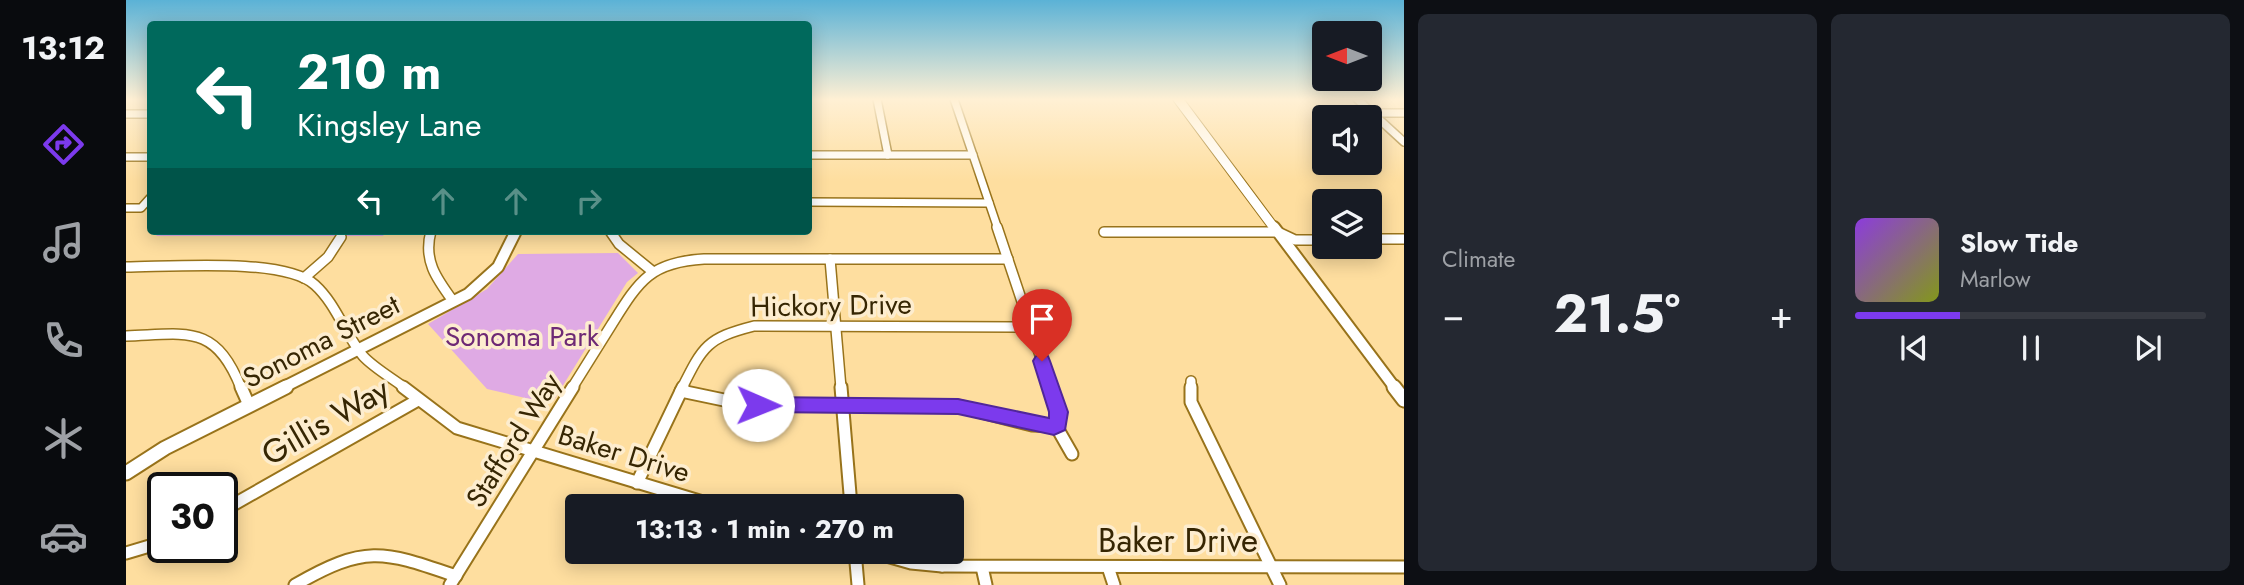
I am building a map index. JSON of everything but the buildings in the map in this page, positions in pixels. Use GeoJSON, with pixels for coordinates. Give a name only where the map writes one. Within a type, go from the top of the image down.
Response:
{"type":"FeatureCollection","features":[{"type":"Feature","properties":{"kind":"street"},"geometry":{"type":"LineString","coordinates":[[882,126],[888,155]]}},
{"type":"Feature","properties":{"kind":"street"},"geometry":{"type":"LineString","coordinates":[[963,126],[1059,412],[1056,426],[1072,454]]}},
{"type":"Feature","properties":{"kind":"street"},"geometry":{"type":"LineString","coordinates":[[1199,126],[1404,400]]}},
{"type":"Feature","properties":{"kind":"street"},"geometry":{"type":"LineString","coordinates":[[1387,126],[1404,142]]}},
{"type":"Feature","properties":{"kind":"street"},"geometry":{"type":"LineString","coordinates":[[812,155],[973,155]]}},
{"type":"Feature","properties":{"kind":"street"},"geometry":{"type":"LineString","coordinates":[[126,157],[147,157]]}},
{"type":"Feature","properties":{"kind":"street"},"geometry":{"type":"LineString","coordinates":[[126,208],[141,208],[147,201]]}},
{"type":"Feature","properties":{"kind":"street"},"geometry":{"type":"LineString","coordinates":[[812,202],[989,203]]}},
{"type":"Feature","properties":{"kind":"street"},"geometry":{"type":"LineString","coordinates":[[1104,233],[1278,232],[1295,240],[1312,240]]}},
{"type":"Feature","properties":{"kind":"street"},"geometry":{"type":"LineString","coordinates":[[429,235],[426,243],[427,263],[453,302]]}},
{"type":"Feature","properties":{"kind":"street","name":"Sonoma Street"},"geometry":{"type":"LineString","coordinates":[[126,473],[165,448],[453,302],[490,278],[506,258],[515,235]]}},
{"type":"Feature","properties":{"kind":"street"},"geometry":{"type":"LineString","coordinates":[[613,235],[619,244],[652,271],[686,260],[1008,260]]}},
{"type":"Feature","properties":{"kind":"street"},"geometry":{"type":"LineString","coordinates":[[304,278],[328,257],[341,237]]}},
{"type":"Feature","properties":{"kind":"street"},"geometry":{"type":"LineString","coordinates":[[1382,239],[1404,239]]}},
{"type":"Feature","properties":{"kind":"street"},"geometry":{"type":"LineString","coordinates":[[830,259],[850,494]]}},
{"type":"Feature","properties":{"kind":"street","name":"Baker Drive"},"geometry":{"type":"LineString","coordinates":[[126,267],[263,267],[304,278],[324,295],[358,350],[418,400],[457,428],[675,494]]}},
{"type":"Feature","properties":{"kind":"street","name":"Stafford Way"},"geometry":{"type":"LineString","coordinates":[[453,581],[635,287],[652,271]]}},
{"type":"Feature","properties":{"kind":"street","name":"Hickory Drive"},"geometry":{"type":"LineString","coordinates":[[637,483],[704,348],[723,334],[754,326],[1030,327]]}},
{"type":"Feature","properties":{"kind":"street"},"geometry":{"type":"LineString","coordinates":[[126,336],[187,336],[216,344],[226,355],[249,405]]}},
{"type":"Feature","properties":{"kind":"street"},"geometry":{"type":"LineString","coordinates":[[1191,381],[1191,402],[1280,585]]}},
{"type":"Feature","properties":{"kind":"street"},"geometry":{"type":"LineString","coordinates":[[681,391],[743,404],[958,406],[980,409],[1020,422],[1056,426]]}},
{"type":"Feature","properties":{"kind":"street","name":"Gillis Way"},"geometry":{"type":"LineString","coordinates":[[238,502],[418,400]]}},
{"type":"Feature","properties":{"kind":"street"},"geometry":{"type":"LineString","coordinates":[[126,553],[147,547]]}},
{"type":"Feature","properties":{"kind":"street"},"geometry":{"type":"LineString","coordinates":[[295,585],[336,564],[369,555],[390,555],[453,581]]}},
{"type":"Feature","properties":{"kind":"street"},"geometry":{"type":"LineString","coordinates":[[856,564],[858,585]]}},
{"type":"Feature","properties":{"kind":"street","name":"Baker Drive"},"geometry":{"type":"LineString","coordinates":[[921,564],[982,567],[1404,567]]}},
{"type":"Feature","properties":{"kind":"street"},"geometry":{"type":"LineString","coordinates":[[982,567],[986,585]]}},
{"type":"Feature","properties":{"kind":"street"},"geometry":{"type":"LineString","coordinates":[[1108,567],[1114,585]]}},
{"type":"Feature","properties":{"kind":"green space"},"geometry":{"type":"Polygon","coordinates":[[[157,235],[384,235],[383,236],[157,235]]]}},
{"type":"Feature","properties":{"kind":"green space","name":"Sonoma Park"},"geometry":{"type":"Polygon","coordinates":[[[618,253],[638,273],[627,282],[554,400],[550,399],[547,403],[487,389],[428,324],[487,289],[518,254],[618,253]]]}},
{"type":"Feature","properties":{"kind":"route"},"geometry":{"type":"LineString","coordinates":[[758,405],[958,406],[980,409],[1020,422],[1054,427],[1058,424],[1059,412],[1042,361]]}}]}
